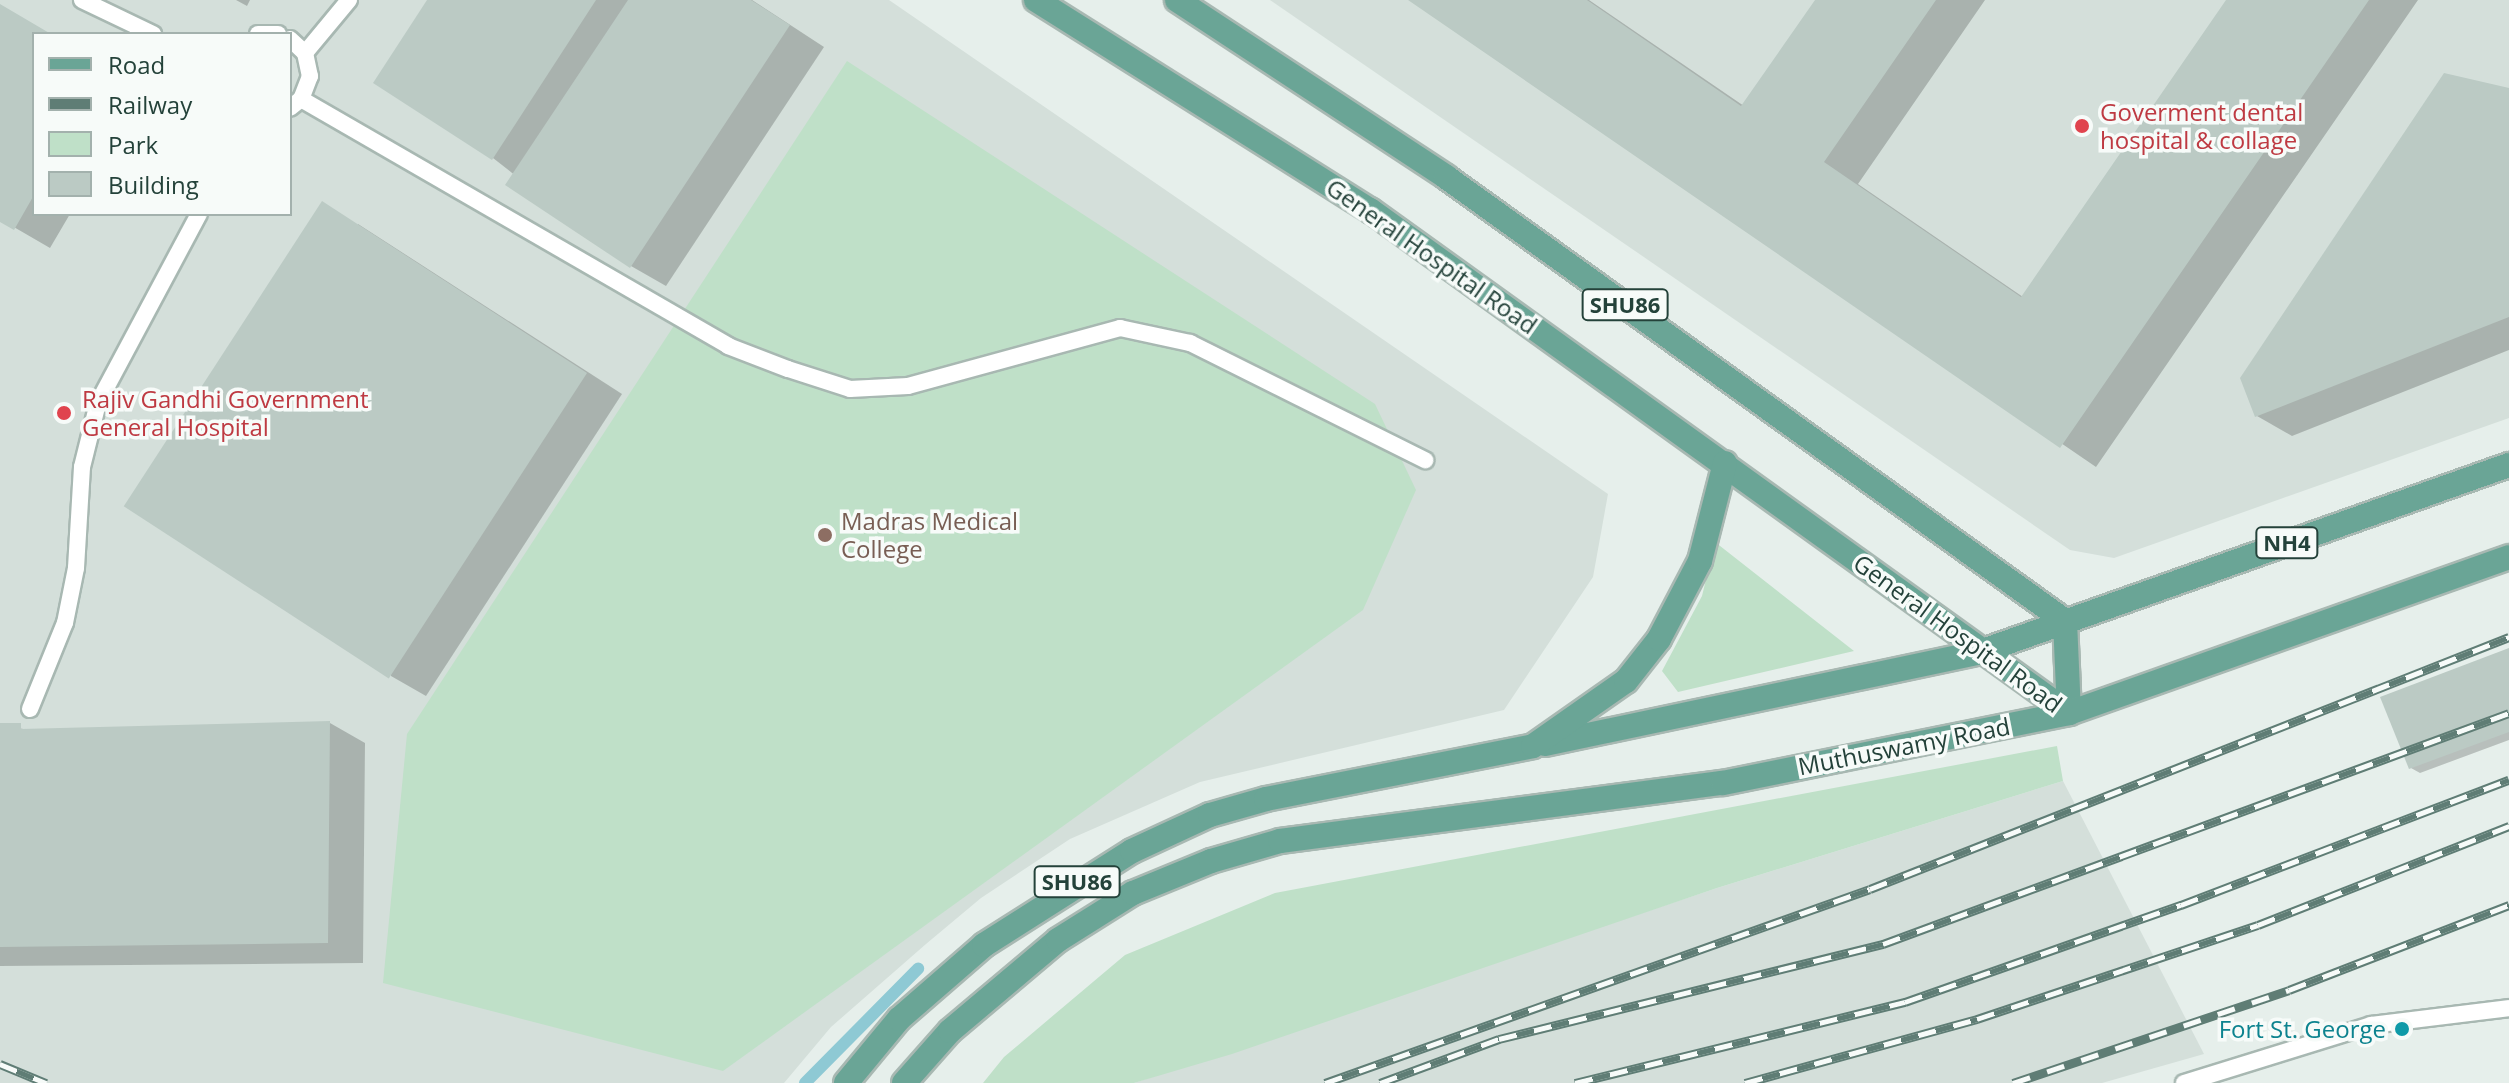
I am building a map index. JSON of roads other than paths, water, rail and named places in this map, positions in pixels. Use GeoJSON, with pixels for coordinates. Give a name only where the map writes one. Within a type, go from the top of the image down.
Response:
{"type":"FeatureCollection","features":[{"type":"Feature","properties":{"kind":"main road","name":"General Hospital Road"},"geometry":{"type":"LineString","coordinates":[[1036,0],[1370,210],[1725,463],[1980,652],[2069,713]]}},
{"type":"Feature","properties":{"kind":"main road","name":"SHU86"},"geometry":{"type":"LineString","coordinates":[[1177,0],[1446,177],[2065,621]]}},
{"type":"Feature","properties":{"kind":"main road","name":"SHU86"},"geometry":{"type":"LineString","coordinates":[[1533,746],[1626,681],[1659,639],[1700,561],[1725,463]]}},
{"type":"Feature","properties":{"kind":"main road","name":"NH4"},"geometry":{"type":"LineString","coordinates":[[2065,621],[2509,465]]}},
{"type":"Feature","properties":{"kind":"main road","name":"Muthuswamy Road"},"geometry":{"type":"LineString","coordinates":[[904,1083],[998,987],[1058,940],[1133,893],[1247,849],[1371,829],[1723,783],[2069,713],[2509,557]]}},
{"type":"Feature","properties":{"kind":"main road","name":"General Hospital Road"},"geometry":{"type":"LineString","coordinates":[[2065,621],[2069,713]]}},
{"type":"Feature","properties":{"kind":"main road","name":"SHU86"},"geometry":{"type":"LineString","coordinates":[[846,1083],[927,993],[984,945],[1086,877],[1210,815],[1365,779],[1980,652],[2065,621]]}},
{"type":"Feature","properties":{"kind":"lane"},"geometry":{"type":"LineString","coordinates":[[82,0],[149,32]]}},
{"type":"Feature","properties":{"kind":"lane"},"geometry":{"type":"LineString","coordinates":[[305,53],[349,0]]}},
{"type":"Feature","properties":{"kind":"lane"},"geometry":{"type":"LineString","coordinates":[[292,41],[305,53],[310,76],[296,103],[728,346],[800,373],[850,389],[908,386],[1120,328],[1190,343],[1425,460]]}},
{"type":"Feature","properties":{"kind":"lane"},"geometry":{"type":"LineString","coordinates":[[30,709],[65,623],[76,568],[82,467],[98,403],[198,216]]}},
{"type":"Feature","properties":{"kind":"lane"},"geometry":{"type":"LineString","coordinates":[[2184,1083],[2371,1025],[2508,1010]]}},
{"type":"Feature","properties":{"kind":"waterway"},"geometry":{"type":"LineString","coordinates":[[805,1083],[918,969]]}},
{"type":"Feature","properties":{"kind":"railway"},"geometry":{"type":"LineString","coordinates":[[1325,1083],[1870,889],[2509,637]]}},
{"type":"Feature","properties":{"kind":"railway"},"geometry":{"type":"LineString","coordinates":[[1380,1083],[1499,1039],[1883,944],[2509,713]]}},
{"type":"Feature","properties":{"kind":"railway"},"geometry":{"type":"LineString","coordinates":[[1575,1083],[1905,1002],[2181,905],[2509,780]]}},
{"type":"Feature","properties":{"kind":"railway"},"geometry":{"type":"LineString","coordinates":[[1745,1083],[1977,1019],[2258,925],[2509,826]]}},
{"type":"Feature","properties":{"kind":"railway"},"geometry":{"type":"LineString","coordinates":[[2013,1083],[2289,990],[2509,905]]}},
{"type":"Feature","properties":{"kind":"railway"},"geometry":{"type":"LineString","coordinates":[[0,1064],[46,1083]]}},
{"type":"Feature","properties":{"kind":"place","name":"Goverment dental hospital & collage"},"geometry":{"type":"Point","coordinates":[2082,126]}},
{"type":"Feature","properties":{"kind":"place","name":"Rajiv Gandhi Government General Hospital"},"geometry":{"type":"Point","coordinates":[64,413]}},
{"type":"Feature","properties":{"kind":"place","name":"Madras Medical College"},"geometry":{"type":"Point","coordinates":[825,535]}},
{"type":"Feature","properties":{"kind":"place","name":"Fort St. George"},"geometry":{"type":"Point","coordinates":[2402,1029]}}]}
